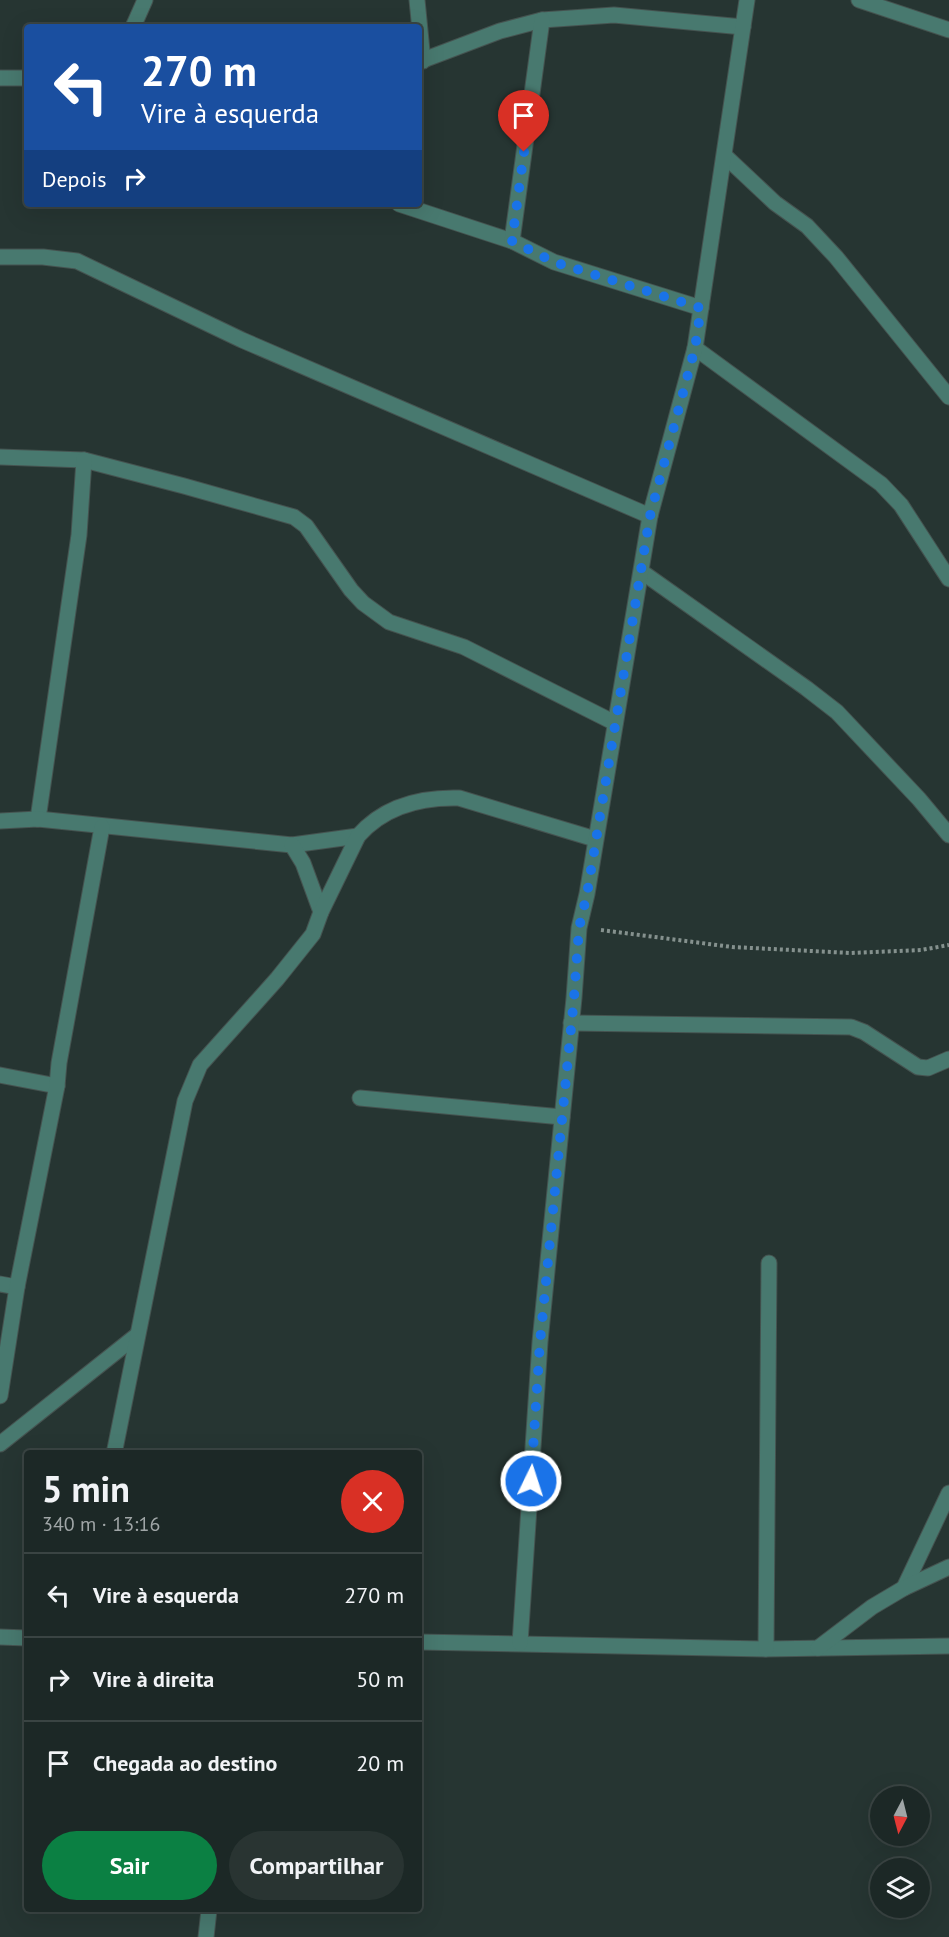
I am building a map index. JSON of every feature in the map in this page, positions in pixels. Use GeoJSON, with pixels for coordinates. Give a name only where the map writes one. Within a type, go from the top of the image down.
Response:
{"type":"FeatureCollection","features":[{"type":"Feature","properties":{"kind":"street"},"geometry":{"type":"LineString","coordinates":[[134,24],[145,0]]}},
{"type":"Feature","properties":{"kind":"street"},"geometry":{"type":"LineString","coordinates":[[417,0],[419,24]]}},
{"type":"Feature","properties":{"kind":"street"},"geometry":{"type":"LineString","coordinates":[[520,1643],[540,1342],[579,928],[587,894],[650,516],[695,348],[747,0]]}},
{"type":"Feature","properties":{"kind":"street"},"geometry":{"type":"LineString","coordinates":[[859,0],[949,30]]}},
{"type":"Feature","properties":{"kind":"street"},"geometry":{"type":"LineString","coordinates":[[422,62],[500,31],[542,20],[614,15],[743,27]]}},
{"type":"Feature","properties":{"kind":"street"},"geometry":{"type":"LineString","coordinates":[[512,241],[542,20]]}},
{"type":"Feature","properties":{"kind":"street"},"geometry":{"type":"LineString","coordinates":[[0,78],[24,78]]}},
{"type":"Feature","properties":{"kind":"street"},"geometry":{"type":"LineString","coordinates":[[725,156],[775,203],[807,226],[836,257],[949,397]]}},
{"type":"Feature","properties":{"kind":"street"},"geometry":{"type":"LineString","coordinates":[[408,207],[512,241],[554,262],[701,308]]}},
{"type":"Feature","properties":{"kind":"street"},"geometry":{"type":"LineString","coordinates":[[0,258],[43,257],[77,261],[242,340],[650,516]]}},
{"type":"Feature","properties":{"kind":"street"},"geometry":{"type":"LineString","coordinates":[[695,348],[881,483],[901,505],[949,579]]}},
{"type":"Feature","properties":{"kind":"street"},"geometry":{"type":"LineString","coordinates":[[0,457],[84,460],[294,517],[306,526],[351,590],[363,603],[389,622],[464,647],[615,723]]}},
{"type":"Feature","properties":{"kind":"street"},"geometry":{"type":"LineString","coordinates":[[38,819],[79,535],[84,460]]}},
{"type":"Feature","properties":{"kind":"street"},"geometry":{"type":"LineString","coordinates":[[642,572],[837,712],[919,799],[949,835]]}},
{"type":"Feature","properties":{"kind":"street"},"geometry":{"type":"LineString","coordinates":[[115,1450],[185,1101],[200,1065],[277,979],[312,934],[358,836],[367,825],[382,814],[421,799],[459,798],[595,839]]}},
{"type":"Feature","properties":{"kind":"street"},"geometry":{"type":"LineString","coordinates":[[0,821],[38,819],[292,845],[358,836]]}},
{"type":"Feature","properties":{"kind":"street"},"geometry":{"type":"LineString","coordinates":[[0,1396],[17,1287],[57,1086],[59,1063],[102,827]]}},
{"type":"Feature","properties":{"kind":"street"},"geometry":{"type":"LineString","coordinates":[[292,845],[303,863],[321,912]]}},
{"type":"Feature","properties":{"kind":"street"},"geometry":{"type":"LineString","coordinates":[[571,1023],[851,1027],[864,1032],[918,1067],[928,1068],[949,1059]]}},
{"type":"Feature","properties":{"kind":"street"},"geometry":{"type":"LineString","coordinates":[[0,1075],[57,1086]]}},
{"type":"Feature","properties":{"kind":"street"},"geometry":{"type":"LineString","coordinates":[[360,1098],[562,1117]]}},
{"type":"Feature","properties":{"kind":"street"},"geometry":{"type":"LineString","coordinates":[[766,1648],[769,1263]]}},
{"type":"Feature","properties":{"kind":"street"},"geometry":{"type":"LineString","coordinates":[[0,1284],[17,1287]]}},
{"type":"Feature","properties":{"kind":"street"},"geometry":{"type":"LineString","coordinates":[[0,1444],[136,1336]]}},
{"type":"Feature","properties":{"kind":"street"},"geometry":{"type":"LineString","coordinates":[[904,1588],[949,1493]]}},
{"type":"Feature","properties":{"kind":"street"},"geometry":{"type":"LineString","coordinates":[[818,1648],[872,1607],[904,1588],[949,1567]]}},
{"type":"Feature","properties":{"kind":"street"},"geometry":{"type":"LineString","coordinates":[[0,1637],[24,1638]]}},
{"type":"Feature","properties":{"kind":"street"},"geometry":{"type":"LineString","coordinates":[[422,1642],[766,1648],[949,1646]]}},
{"type":"Feature","properties":{"kind":"street"},"geometry":{"type":"LineString","coordinates":[[206,1937],[209,1912]]}},
{"type":"Feature","properties":{"kind":"path"},"geometry":{"type":"LineString","coordinates":[[579,928],[732,947],[851,953],[921,950],[949,945]]}},
{"type":"Feature","properties":{"kind":"route"},"geometry":{"type":"LineString","coordinates":[[524,152],[512,241],[554,262],[701,308],[695,348],[650,516],[587,894],[579,928],[540,1342],[531,1481]]}}]}
